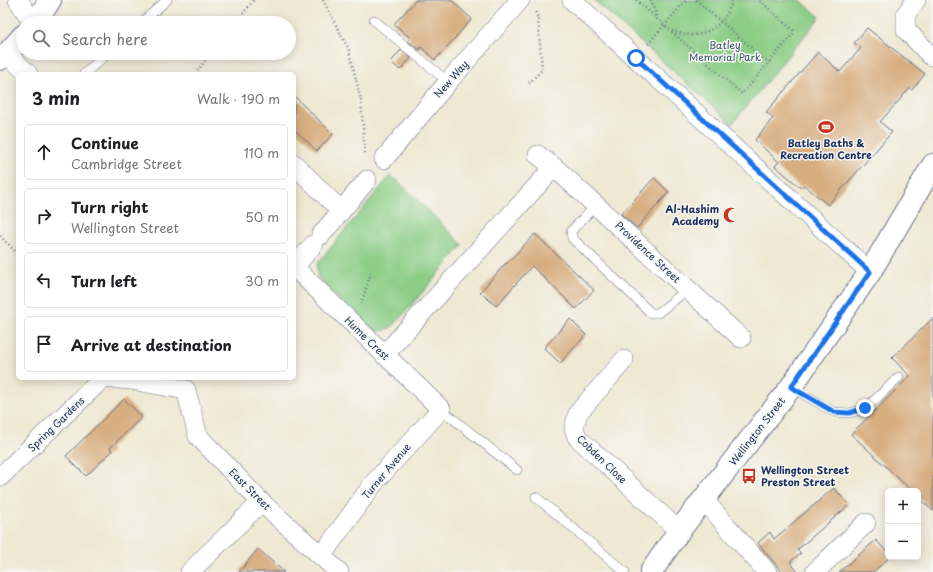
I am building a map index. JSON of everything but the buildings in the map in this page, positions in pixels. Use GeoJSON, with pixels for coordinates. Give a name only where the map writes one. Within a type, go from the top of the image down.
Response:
{"type":"FeatureCollection","features":[{"type":"Feature","properties":{"kind":"street"},"geometry":{"type":"LineString","coordinates":[[18,0],[29,16]]}},
{"type":"Feature","properties":{"kind":"street"},"geometry":{"type":"LineString","coordinates":[[39,16],[50,0]]}},
{"type":"Feature","properties":{"kind":"street","name":"New Way"},"geometry":{"type":"LineString","coordinates":[[384,159],[448,82],[520,0]]}},
{"type":"Feature","properties":{"kind":"street"},"geometry":{"type":"LineString","coordinates":[[572,0],[870,272]]}},
{"type":"Feature","properties":{"kind":"street"},"geometry":{"type":"LineString","coordinates":[[916,0],[906,14],[906,30],[931,56]]}},
{"type":"Feature","properties":{"kind":"street"},"geometry":{"type":"LineString","coordinates":[[16,43],[4,56],[25,72]]}},
{"type":"Feature","properties":{"kind":"street","name":"Providence Street"},"geometry":{"type":"LineString","coordinates":[[538,155],[554,167],[741,338]]}},
{"type":"Feature","properties":{"kind":"street","name":"Wellington Street"},"geometry":{"type":"LineString","coordinates":[[651,572],[703,499],[791,387],[870,272],[933,165]]}},
{"type":"Feature","properties":{"kind":"street"},"geometry":{"type":"LineString","coordinates":[[296,166],[341,210]]}},
{"type":"Feature","properties":{"kind":"street"},"geometry":{"type":"LineString","coordinates":[[384,355],[554,167]]}},
{"type":"Feature","properties":{"kind":"street"},"geometry":{"type":"LineString","coordinates":[[296,265],[367,180]]}},
{"type":"Feature","properties":{"kind":"street","name":"Hume Crest"},"geometry":{"type":"LineString","coordinates":[[296,269],[441,409]]}},
{"type":"Feature","properties":{"kind":"street","name":"Cobden Close"},"geometry":{"type":"LineString","coordinates":[[624,360],[578,413],[574,428],[577,437],[679,531]]}},
{"type":"Feature","properties":{"kind":"street","name":"Spring Gardens"},"geometry":{"type":"LineString","coordinates":[[0,478],[101,380]]}},
{"type":"Feature","properties":{"kind":"street","name":"Spring Gardens"},"geometry":{"type":"LineString","coordinates":[[131,380],[191,384]]}},
{"type":"Feature","properties":{"kind":"street","name":"East Street"},"geometry":{"type":"LineString","coordinates":[[191,384],[198,436],[262,502],[339,572]]}},
{"type":"Feature","properties":{"kind":"street","name":"Turner Avenue"},"geometry":{"type":"LineString","coordinates":[[322,556],[373,484],[441,409]]}},
{"type":"Feature","properties":{"kind":"street"},"geometry":{"type":"LineString","coordinates":[[703,499],[767,572]]}},
{"type":"Feature","properties":{"kind":"street"},"geometry":{"type":"LineString","coordinates":[[190,572],[262,502]]}},
{"type":"Feature","properties":{"kind":"street"},"geometry":{"type":"LineString","coordinates":[[815,572],[866,523]]}},
{"type":"Feature","properties":{"kind":"lane"},"geometry":{"type":"LineString","coordinates":[[149,16],[167,0]]}},
{"type":"Feature","properties":{"kind":"lane"},"geometry":{"type":"LineString","coordinates":[[374,20],[448,82]]}},
{"type":"Feature","properties":{"kind":"lane"},"geometry":{"type":"LineString","coordinates":[[86,72],[100,60]]}},
{"type":"Feature","properties":{"kind":"lane"},"geometry":{"type":"LineString","coordinates":[[596,205],[571,231],[572,238],[650,313],[658,313],[688,289]]}},
{"type":"Feature","properties":{"kind":"lane"},"geometry":{"type":"LineString","coordinates":[[791,387],[834,412],[849,413],[865,408],[899,377]]}},
{"type":"Feature","properties":{"kind":"lane"},"geometry":{"type":"LineString","coordinates":[[441,409],[517,470]]}},
{"type":"Feature","properties":{"kind":"lane"},"geometry":{"type":"LineString","coordinates":[[536,497],[625,572]]}},
{"type":"Feature","properties":{"kind":"path"},"geometry":{"type":"LineString","coordinates":[[241,16],[254,0]]}},
{"type":"Feature","properties":{"kind":"path"},"geometry":{"type":"LineString","coordinates":[[323,0],[349,50],[361,100],[367,180]]}},
{"type":"Feature","properties":{"kind":"path"},"geometry":{"type":"LineString","coordinates":[[636,0],[742,94],[794,33],[793,30],[758,0]]}},
{"type":"Feature","properties":{"kind":"path"},"geometry":{"type":"LineString","coordinates":[[651,0],[657,19]]}},
{"type":"Feature","properties":{"kind":"path"},"geometry":{"type":"LineString","coordinates":[[636,58],[686,0]]}},
{"type":"Feature","properties":{"kind":"path"},"geometry":{"type":"LineString","coordinates":[[696,0],[769,63]]}},
{"type":"Feature","properties":{"kind":"path"},"geometry":{"type":"LineString","coordinates":[[671,31],[688,35],[701,34],[713,29],[721,22],[729,10],[732,0]]}},
{"type":"Feature","properties":{"kind":"path"},"geometry":{"type":"LineString","coordinates":[[529,83],[542,70],[538,18]]}},
{"type":"Feature","properties":{"kind":"path"},"geometry":{"type":"LineString","coordinates":[[197,72],[206,60]]}},
{"type":"Feature","properties":{"kind":"path"},"geometry":{"type":"LineString","coordinates":[[0,236],[16,252]]}},
{"type":"Feature","properties":{"kind":"path"},"geometry":{"type":"LineString","coordinates":[[347,319],[361,307],[372,270]]}},
{"type":"Feature","properties":{"kind":"green space","name":"Batley Memorial Park"},"geometry":{"type":"Polygon","coordinates":[[[594,0],[800,0],[820,17],[732,124],[594,0]]]}},
{"type":"Feature","properties":{"kind":"green space"},"geometry":{"type":"Polygon","coordinates":[[[390,176],[398,181],[463,245],[393,326],[381,331],[374,331],[370,330],[319,279],[317,264],[390,176]]]}},
{"type":"Feature","properties":{"kind":"place","name":"Batley Baths & Recreation Centre"},"geometry":{"type":"Point","coordinates":[826,127]}},
{"type":"Feature","properties":{"kind":"place","name":"Al-Hashim Academy"},"geometry":{"type":"Point","coordinates":[731,215]}},
{"type":"Feature","properties":{"kind":"place","name":"Wellington Street Preston Street"},"geometry":{"type":"Point","coordinates":[749,476]}},
{"type":"Feature","properties":{"kind":"route"},"geometry":{"type":"LineString","coordinates":[[636,58],[870,272],[791,387],[834,412],[849,413],[865,408]]}}]}
